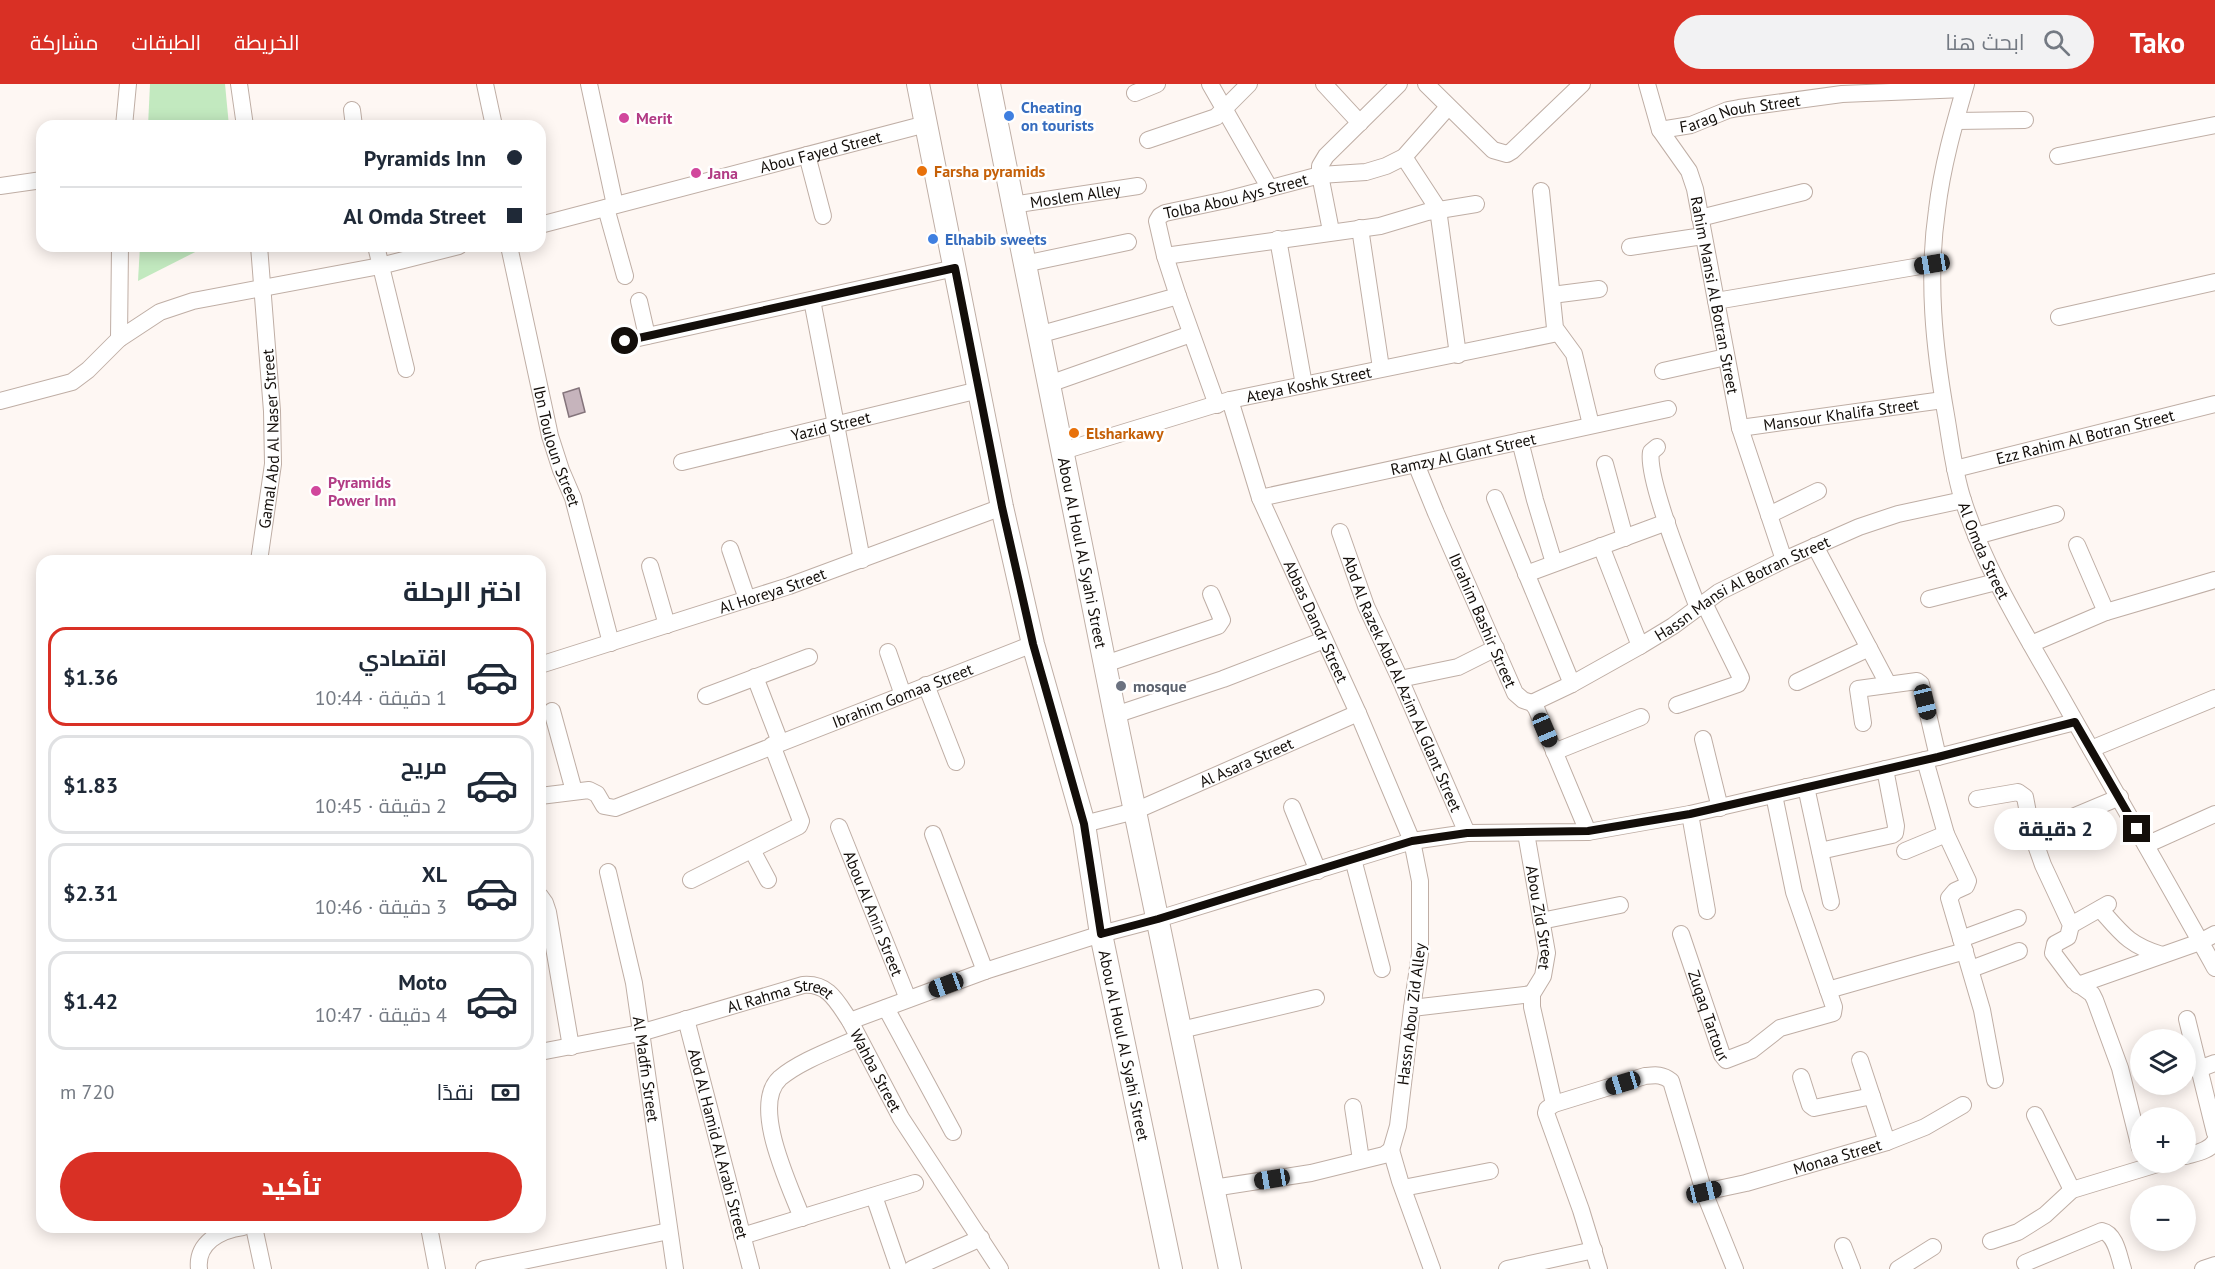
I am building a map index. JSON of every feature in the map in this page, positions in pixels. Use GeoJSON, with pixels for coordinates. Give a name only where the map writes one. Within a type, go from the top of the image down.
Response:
{"type":"FeatureCollection","features":[{"type":"Feature","properties":{"kind":"main road","name":"Abou Al Houl Al Syahi Street"},"geometry":{"type":"LineString","coordinates":[[918,84],[1002,507],[1033,644],[1084,824],[1101,934],[1171,1269]]}},
{"type":"Feature","properties":{"kind":"main road","name":"Abou Al Houl Al Syahi Street"},"geometry":{"type":"LineString","coordinates":[[989,84],[1115,715],[1230,1269]]}},
{"type":"Feature","properties":{"kind":"street"},"geometry":{"type":"LineString","coordinates":[[125,120],[128,84]]}},
{"type":"Feature","properties":{"kind":"street"},"geometry":{"type":"LineString","coordinates":[[238,84],[244,120]]}},
{"type":"Feature","properties":{"kind":"street"},"geometry":{"type":"LineString","coordinates":[[485,84],[493,120]]}},
{"type":"Feature","properties":{"kind":"street"},"geometry":{"type":"LineString","coordinates":[[589,84],[610,206],[626,276]]}},
{"type":"Feature","properties":{"kind":"street"},"geometry":{"type":"LineString","coordinates":[[1135,93],[1157,84]]}},
{"type":"Feature","properties":{"kind":"street"},"geometry":{"type":"LineString","coordinates":[[1210,84],[1269,187]]}},
{"type":"Feature","properties":{"kind":"street"},"geometry":{"type":"LineString","coordinates":[[1148,140],[1216,117],[1249,84]]}},
{"type":"Feature","properties":{"kind":"street"},"geometry":{"type":"LineString","coordinates":[[1324,84],[1360,123]]}},
{"type":"Feature","properties":{"kind":"street"},"geometry":{"type":"LineString","coordinates":[[1331,231],[1320,166],[1326,156],[1399,84]]}},
{"type":"Feature","properties":{"kind":"street"},"geometry":{"type":"LineString","coordinates":[[1426,84],[1493,150],[1507,154],[1582,84]]}},
{"type":"Feature","properties":{"kind":"street","name":"Rahim Mansi Al Botran Street"},"geometry":{"type":"LineString","coordinates":[[1647,84],[1660,130],[1689,171],[1695,189],[1740,429],[1784,560]]}},
{"type":"Feature","properties":{"kind":"street","name":"Farag Nouh Street"},"geometry":{"type":"LineString","coordinates":[[1660,130],[1691,124],[1739,108],[1842,94],[1965,87]]}},
{"type":"Feature","properties":{"kind":"street","name":"Al Omda Street"},"geometry":{"type":"LineString","coordinates":[[1965,87],[1944,166],[1936,210],[1932,264],[1932,317],[1943,400],[1963,500],[1996,582],[2146,845],[2208,938],[2215,968]]}},
{"type":"Feature","properties":{"kind":"street","name":"Tolba Abou Ays Street"},"geometry":{"type":"LineString","coordinates":[[1224,402],[1191,334],[1165,256],[1157,221],[1160,216],[1320,175],[1376,170],[1404,157],[1449,107]]}},
{"type":"Feature","properties":{"kind":"street"},"geometry":{"type":"LineString","coordinates":[[1956,121],[2025,120]]}},
{"type":"Feature","properties":{"kind":"street","name":"Abou Fayed Street"},"geometry":{"type":"LineString","coordinates":[[546,223],[926,124]]}},
{"type":"Feature","properties":{"kind":"street"},"geometry":{"type":"LineString","coordinates":[[2058,156],[2215,125]]}},
{"type":"Feature","properties":{"kind":"street"},"geometry":{"type":"LineString","coordinates":[[807,155],[823,216]]}},
{"type":"Feature","properties":{"kind":"street"},"geometry":{"type":"LineString","coordinates":[[1404,157],[1438,209],[1458,355]]}},
{"type":"Feature","properties":{"kind":"street"},"geometry":{"type":"LineString","coordinates":[[0,186],[36,181]]}},
{"type":"Feature","properties":{"kind":"street","name":"Moslem Alley"},"geometry":{"type":"LineString","coordinates":[[1012,205],[1138,186]]}},
{"type":"Feature","properties":{"kind":"street"},"geometry":{"type":"LineString","coordinates":[[1541,191],[1555,328],[1574,354],[1591,426]]}},
{"type":"Feature","properties":{"kind":"street"},"geometry":{"type":"LineString","coordinates":[[1700,218],[1804,192]]}},
{"type":"Feature","properties":{"kind":"street"},"geometry":{"type":"LineString","coordinates":[[1165,256],[1278,238],[1380,226],[1438,209],[1476,204]]}},
{"type":"Feature","properties":{"kind":"street"},"geometry":{"type":"LineString","coordinates":[[1360,228],[1381,368]]}},
{"type":"Feature","properties":{"kind":"street"},"geometry":{"type":"LineString","coordinates":[[1630,247],[1703,236]]}},
{"type":"Feature","properties":{"kind":"street"},"geometry":{"type":"LineString","coordinates":[[1278,238],[1304,385]]}},
{"type":"Feature","properties":{"kind":"street"},"geometry":{"type":"LineString","coordinates":[[1024,264],[1128,242]]}},
{"type":"Feature","properties":{"kind":"street"},"geometry":{"type":"LineString","coordinates":[[119,339],[120,252]]}},
{"type":"Feature","properties":{"kind":"street","name":"Gamal Abd Al Naser Street"},"geometry":{"type":"LineString","coordinates":[[260,555],[273,464],[272,411],[261,252]]}},
{"type":"Feature","properties":{"kind":"street"},"geometry":{"type":"LineString","coordinates":[[377,252],[406,369]]}},
{"type":"Feature","properties":{"kind":"street"},"geometry":{"type":"LineString","coordinates":[[0,401],[72,382],[88,370],[119,339],[160,312],[193,301],[380,266],[435,252]]}},
{"type":"Feature","properties":{"kind":"street","name":"Ibn Touloun Street"},"geometry":{"type":"LineString","coordinates":[[510,252],[550,436],[573,498],[611,643]]}},
{"type":"Feature","properties":{"kind":"street"},"geometry":{"type":"LineString","coordinates":[[1716,301],[1932,264]]}},
{"type":"Feature","properties":{"kind":"street"},"geometry":{"type":"LineString","coordinates":[[625,341],[955,268]]}},
{"type":"Feature","properties":{"kind":"street"},"geometry":{"type":"LineString","coordinates":[[2059,317],[2215,282]]}},
{"type":"Feature","properties":{"kind":"street"},"geometry":{"type":"LineString","coordinates":[[1552,295],[1599,289]]}},
{"type":"Feature","properties":{"kind":"street"},"geometry":{"type":"LineString","coordinates":[[1038,335],[1178,296]]}},
{"type":"Feature","properties":{"kind":"street"},"geometry":{"type":"LineString","coordinates":[[813,300],[862,560]]}},
{"type":"Feature","properties":{"kind":"street"},"geometry":{"type":"LineString","coordinates":[[639,301],[647,336]]}},
{"type":"Feature","properties":{"kind":"street","name":"Ateya Koshk Street"},"geometry":{"type":"LineString","coordinates":[[1063,451],[1224,402],[1558,333]]}},
{"type":"Feature","properties":{"kind":"street"},"geometry":{"type":"LineString","coordinates":[[1048,384],[1191,334]]}},
{"type":"Feature","properties":{"kind":"street"},"geometry":{"type":"LineString","coordinates":[[1663,371],[1726,357]]}},
{"type":"Feature","properties":{"kind":"street","name":"Yazid Street"},"geometry":{"type":"LineString","coordinates":[[682,462],[979,390]]}},
{"type":"Feature","properties":{"kind":"street","name":"Mansour Khalifa Street"},"geometry":{"type":"LineString","coordinates":[[1740,429],[1943,400]]}},
{"type":"Feature","properties":{"kind":"street","name":"Abbas Dandr Street"},"geometry":{"type":"LineString","coordinates":[[1224,402],[1260,498],[1358,712],[1412,841]]}},
{"type":"Feature","properties":{"kind":"street","name":"Ezz Rahim Al Botran Street"},"geometry":{"type":"LineString","coordinates":[[1955,469],[2215,404]]}},
{"type":"Feature","properties":{"kind":"street","name":"Ramzy Al Glant Street"},"geometry":{"type":"LineString","coordinates":[[1260,498],[1668,409]]}},
{"type":"Feature","properties":{"kind":"street"},"geometry":{"type":"LineString","coordinates":[[1520,441],[1554,563]]}},
{"type":"Feature","properties":{"kind":"street"},"geometry":{"type":"LineString","coordinates":[[1657,447],[1651,452],[1651,468],[1667,522],[1701,606],[1741,678],[1738,684],[1677,705]]}},
{"type":"Feature","properties":{"kind":"street","name":"Ibrahim Bashir Street"},"geometry":{"type":"LineString","coordinates":[[1416,464],[1515,693],[1523,700],[1532,703],[1588,831]]}},
{"type":"Feature","properties":{"kind":"street"},"geometry":{"type":"LineString","coordinates":[[1605,464],[1625,537]]}},
{"type":"Feature","properties":{"kind":"street"},"geometry":{"type":"LineString","coordinates":[[1768,515],[1818,491]]}},
{"type":"Feature","properties":{"kind":"street"},"geometry":{"type":"LineString","coordinates":[[1495,498],[1572,684]]}},
{"type":"Feature","properties":{"kind":"street","name":"Hassn Mansi Al Botran Street"},"geometry":{"type":"LineString","coordinates":[[1532,703],[1572,684],[1640,646],[1719,592],[1784,560],[1859,527],[1898,514],[1963,500]]}},
{"type":"Feature","properties":{"kind":"street","name":"Al Horeya Street"},"geometry":{"type":"LineString","coordinates":[[546,662],[667,625],[862,560],[1002,507]]}},
{"type":"Feature","properties":{"kind":"street"},"geometry":{"type":"LineString","coordinates":[[1976,536],[2056,514]]}},
{"type":"Feature","properties":{"kind":"street"},"geometry":{"type":"LineString","coordinates":[[1526,574],[1667,522]]}},
{"type":"Feature","properties":{"kind":"street","name":"Abd Al Razek Abd Al Azim Al Glant Street"},"geometry":{"type":"LineString","coordinates":[[1340,532],[1366,606],[1467,833]]}},
{"type":"Feature","properties":{"kind":"street"},"geometry":{"type":"LineString","coordinates":[[2077,545],[2106,612]]}},
{"type":"Feature","properties":{"kind":"street"},"geometry":{"type":"LineString","coordinates":[[1601,546],[1640,646]]}},
{"type":"Feature","properties":{"kind":"street"},"geometry":{"type":"LineString","coordinates":[[1815,546],[1888,684]]}},
{"type":"Feature","properties":{"kind":"street"},"geometry":{"type":"LineString","coordinates":[[730,549],[747,599]]}},
{"type":"Feature","properties":{"kind":"street"},"geometry":{"type":"LineString","coordinates":[[650,566],[667,625]]}},
{"type":"Feature","properties":{"kind":"street"},"geometry":{"type":"LineString","coordinates":[[2031,644],[2106,612],[2215,580]]}},
{"type":"Feature","properties":{"kind":"street"},"geometry":{"type":"LineString","coordinates":[[1929,599],[1996,582]]}},
{"type":"Feature","properties":{"kind":"street"},"geometry":{"type":"LineString","coordinates":[[1105,664],[1218,626],[1222,620],[1211,594]]}},
{"type":"Feature","properties":{"kind":"street"},"geometry":{"type":"LineString","coordinates":[[1115,715],[1223,679],[1324,640]]}},
{"type":"Feature","properties":{"kind":"street","name":"Ibrahim Gomaa Street"},"geometry":{"type":"LineString","coordinates":[[574,791],[585,789],[594,791],[604,806],[615,808],[1033,644]]}},
{"type":"Feature","properties":{"kind":"street"},"geometry":{"type":"LineString","coordinates":[[1400,679],[1458,667],[1496,648]]}},
{"type":"Feature","properties":{"kind":"street"},"geometry":{"type":"LineString","coordinates":[[1797,682],[1869,648]]}},
{"type":"Feature","properties":{"kind":"street"},"geometry":{"type":"LineString","coordinates":[[888,652],[903,695]]}},
{"type":"Feature","properties":{"kind":"street"},"geometry":{"type":"LineString","coordinates":[[706,696],[809,657]]}},
{"type":"Feature","properties":{"kind":"street"},"geometry":{"type":"LineString","coordinates":[[691,880],[798,827],[801,823],[755,677]]}},
{"type":"Feature","properties":{"kind":"street"},"geometry":{"type":"LineString","coordinates":[[1863,723],[1858,689],[1915,680],[1921,684],[1931,758],[1946,834],[1968,880],[1966,886],[1955,891],[1949,898],[1982,1010],[1995,1080]]}},
{"type":"Feature","properties":{"kind":"street"},"geometry":{"type":"LineString","coordinates":[[926,685],[956,762]]}},
{"type":"Feature","properties":{"kind":"street"},"geometry":{"type":"LineString","coordinates":[[2091,749],[2215,698]]}},
{"type":"Feature","properties":{"kind":"street"},"geometry":{"type":"LineString","coordinates":[[546,795],[574,791],[552,711]]}},
{"type":"Feature","properties":{"kind":"street","name":"Al Asara Street"},"geometry":{"type":"LineString","coordinates":[[1084,824],[1135,811],[1358,712]]}},
{"type":"Feature","properties":{"kind":"street"},"geometry":{"type":"LineString","coordinates":[[1554,752],[1641,717]]}},
{"type":"Feature","properties":{"kind":"street","name":"Al Rahma Street"},"geometry":{"type":"LineString","coordinates":[[546,1051],[640,1033],[812,984],[828,991],[850,1022],[985,971],[1412,841],[1467,833],[1588,831],[1690,814],[2075,722]]}},
{"type":"Feature","properties":{"kind":"street"},"geometry":{"type":"LineString","coordinates":[[1703,739],[1720,808]]}},
{"type":"Feature","properties":{"kind":"street"},"geometry":{"type":"LineString","coordinates":[[1820,851],[1892,836],[1895,833],[1896,826],[1885,769]]}},
{"type":"Feature","properties":{"kind":"street"},"geometry":{"type":"LineString","coordinates":[[1806,788],[1831,902]]}},
{"type":"Feature","properties":{"kind":"street"},"geometry":{"type":"LineString","coordinates":[[1977,799],[2015,793],[2025,797],[2032,834],[2043,865],[2069,919],[2068,937],[2055,944],[2052,950],[2078,985],[2092,994],[2095,1000],[2120,1068],[2130,1108]]}},
{"type":"Feature","properties":{"kind":"street","name":"Zuqaq Tartour"},"geometry":{"type":"LineString","coordinates":[[1681,934],[1722,1055],[1726,1060],[1752,1050],[1780,1028],[1831,1016],[1834,1007],[1794,892],[1774,795]]}},
{"type":"Feature","properties":{"kind":"street"},"geometry":{"type":"LineString","coordinates":[[2032,834],[2120,797]]}},
{"type":"Feature","properties":{"kind":"street"},"geometry":{"type":"LineString","coordinates":[[1292,807],[1318,871]]}},
{"type":"Feature","properties":{"kind":"street"},"geometry":{"type":"LineString","coordinates":[[1690,814],[1707,911]]}},
{"type":"Feature","properties":{"kind":"street"},"geometry":{"type":"LineString","coordinates":[[2146,845],[2215,814]]}},
{"type":"Feature","properties":{"kind":"street","name":"Abou Al Anin Street"},"geometry":{"type":"LineString","coordinates":[[839,827],[908,999]]}},
{"type":"Feature","properties":{"kind":"street","name":"Abou Zid Street"},"geometry":{"type":"LineString","coordinates":[[1526,833],[1547,954],[1544,976],[1532,994],[1532,1007],[1551,1110],[1599,1269]]}},
{"type":"Feature","properties":{"kind":"street"},"geometry":{"type":"LineString","coordinates":[[933,834],[985,971]]}},
{"type":"Feature","properties":{"kind":"street"},"geometry":{"type":"LineString","coordinates":[[1905,851],[1946,834]]}},
{"type":"Feature","properties":{"kind":"street","name":"Hassn Abou Zid Alley"},"geometry":{"type":"LineString","coordinates":[[1391,1150],[1398,1126],[1420,954],[1420,881],[1412,841]]}},
{"type":"Feature","properties":{"kind":"street"},"geometry":{"type":"LineString","coordinates":[[752,850],[768,880]]}},
{"type":"Feature","properties":{"kind":"street"},"geometry":{"type":"LineString","coordinates":[[1353,859],[1382,969]]}},
{"type":"Feature","properties":{"kind":"street","name":"Al Madfn Street"},"geometry":{"type":"LineString","coordinates":[[608,872],[631,967],[675,1269]]}},
{"type":"Feature","properties":{"kind":"street"},"geometry":{"type":"LineString","coordinates":[[1541,921],[1620,905]]}},
{"type":"Feature","properties":{"kind":"street"},"geometry":{"type":"LineString","coordinates":[[546,906],[571,1047]]}},
{"type":"Feature","properties":{"kind":"street"},"geometry":{"type":"LineString","coordinates":[[2069,919],[2104,906],[2126,939],[2137,946],[2162,955]]}},
{"type":"Feature","properties":{"kind":"street"},"geometry":{"type":"LineString","coordinates":[[1828,990],[1963,945],[2018,918]]}},
{"type":"Feature","properties":{"kind":"street"},"geometry":{"type":"LineString","coordinates":[[2078,985],[2208,938]]}},
{"type":"Feature","properties":{"kind":"street"},"geometry":{"type":"LineString","coordinates":[[1971,969],[2019,951]]}},
{"type":"Feature","properties":{"kind":"street"},"geometry":{"type":"LineString","coordinates":[[1412,1008],[1532,994]]}},
{"type":"Feature","properties":{"kind":"street"},"geometry":{"type":"LineString","coordinates":[[1181,1030],[1316,998]]}},
{"type":"Feature","properties":{"kind":"street"},"geometry":{"type":"LineString","coordinates":[[886,1008],[953,1132]]}},
{"type":"Feature","properties":{"kind":"street","name":"Abd Al Hamid Al Arabi Street"},"geometry":{"type":"LineString","coordinates":[[686,1019],[751,1269]]}},
{"type":"Feature","properties":{"kind":"street"},"geometry":{"type":"LineString","coordinates":[[2187,1019],[2207,1066],[2215,1133]]}},
{"type":"Feature","properties":{"kind":"street","name":"Wahba Street"},"geometry":{"type":"LineString","coordinates":[[850,1022],[901,1118],[1000,1269]]}},
{"type":"Feature","properties":{"kind":"street"},"geometry":{"type":"LineString","coordinates":[[801,1218],[769,1124],[771,1092],[779,1079],[799,1066],[858,1038]]}},
{"type":"Feature","properties":{"kind":"street"},"geometry":{"type":"LineString","coordinates":[[1860,1060],[1887,1142]]}},
{"type":"Feature","properties":{"kind":"street"},"geometry":{"type":"LineString","coordinates":[[1551,1110],[1645,1076],[1664,1076],[1671,1081],[1704,1192],[1735,1269]]}},
{"type":"Feature","properties":{"kind":"street"},"geometry":{"type":"LineString","coordinates":[[1801,1077],[1809,1105],[1814,1108],[1872,1096]]}},
{"type":"Feature","properties":{"kind":"street","name":"Monaa Street"},"geometry":{"type":"LineString","coordinates":[[1704,1192],[1746,1183],[1887,1142],[1925,1127],[1963,1105]]}},
{"type":"Feature","properties":{"kind":"street"},"geometry":{"type":"LineString","coordinates":[[1353,1107],[1361,1160]]}},
{"type":"Feature","properties":{"kind":"street"},"geometry":{"type":"LineString","coordinates":[[2035,1115],[2072,1190]]}},
{"type":"Feature","properties":{"kind":"street"},"geometry":{"type":"LineString","coordinates":[[2196,1151],[2210,1145]]}},
{"type":"Feature","properties":{"kind":"street"},"geometry":{"type":"LineString","coordinates":[[1213,1188],[1311,1173],[1384,1155],[1391,1150],[1432,1269]]}},
{"type":"Feature","properties":{"kind":"street"},"geometry":{"type":"LineString","coordinates":[[1991,1241],[2018,1232],[2045,1215],[2072,1190],[2130,1170]]}},
{"type":"Feature","properties":{"kind":"street"},"geometry":{"type":"LineString","coordinates":[[1403,1188],[1490,1171]]}},
{"type":"Feature","properties":{"kind":"street"},"geometry":{"type":"LineString","coordinates":[[742,1236],[915,1183]]}},
{"type":"Feature","properties":{"kind":"street"},"geometry":{"type":"LineString","coordinates":[[874,1196],[899,1269]]}},
{"type":"Feature","properties":{"kind":"street"},"geometry":{"type":"LineString","coordinates":[[484,1269],[524,1265],[669,1231]]}},
{"type":"Feature","properties":{"kind":"street"},"geometry":{"type":"LineString","coordinates":[[2025,1263],[2102,1231],[2108,1232],[2112,1237],[2123,1269]]}},
{"type":"Feature","properties":{"kind":"street"},"geometry":{"type":"LineString","coordinates":[[199,1269],[200,1253],[213,1237],[225,1233]]}},
{"type":"Feature","properties":{"kind":"street"},"geometry":{"type":"LineString","coordinates":[[255,1233],[263,1269]]}},
{"type":"Feature","properties":{"kind":"street"},"geometry":{"type":"LineString","coordinates":[[430,1233],[437,1269]]}},
{"type":"Feature","properties":{"kind":"street"},"geometry":{"type":"LineString","coordinates":[[912,1269],[981,1238]]}},
{"type":"Feature","properties":{"kind":"street"},"geometry":{"type":"LineString","coordinates":[[1843,1246],[1852,1269]]}},
{"type":"Feature","properties":{"kind":"street"},"geometry":{"type":"LineString","coordinates":[[1898,1269],[1933,1248]]}},
{"type":"Feature","properties":{"kind":"street"},"geometry":{"type":"LineString","coordinates":[[1507,1269],[1594,1250]]}},
{"type":"Feature","properties":{"kind":"street"},"geometry":{"type":"LineString","coordinates":[[2203,1269],[2215,1265]]}},
{"type":"Feature","properties":{"kind":"green space"},"geometry":{"type":"Polygon","coordinates":[[[150,84],[225,84],[228,120],[148,120],[150,84]]]}},
{"type":"Feature","properties":{"kind":"green space"},"geometry":{"type":"Polygon","coordinates":[[[140,252],[195,252],[138,281],[140,252]]]}},
{"type":"Feature","properties":{"kind":"building"},"geometry":{"type":"Polygon","coordinates":[[[579,388],[585,412],[569,417],[563,393],[579,388]]]}},
{"type":"Feature","properties":{"kind":"place","name":"Cheating on tourists"},"geometry":{"type":"Point","coordinates":[1009,116]}},
{"type":"Feature","properties":{"kind":"place","name":"Merit"},"geometry":{"type":"Point","coordinates":[624,118]}},
{"type":"Feature","properties":{"kind":"place","name":"Farsha pyramids"},"geometry":{"type":"Point","coordinates":[922,171]}},
{"type":"Feature","properties":{"kind":"place","name":"Jana"},"geometry":{"type":"Point","coordinates":[696,173]}},
{"type":"Feature","properties":{"kind":"place","name":"Elhabib sweets"},"geometry":{"type":"Point","coordinates":[933,239]}},
{"type":"Feature","properties":{"kind":"place","name":"Elsharkawy"},"geometry":{"type":"Point","coordinates":[1074,433]}},
{"type":"Feature","properties":{"kind":"place","name":"Pyramids Power Inn"},"geometry":{"type":"Point","coordinates":[316,491]}},
{"type":"Feature","properties":{"kind":"place","name":"mosque"},"geometry":{"type":"Point","coordinates":[1121,686]}},
{"type":"Feature","properties":{"kind":"route"},"geometry":{"type":"LineString","coordinates":[[625,341],[955,268],[1002,507],[1033,644],[1084,824],[1101,934],[1158,919],[1412,841],[1467,833],[1588,831],[1690,814],[1938,757],[2075,722],[2137,829]]}}]}
